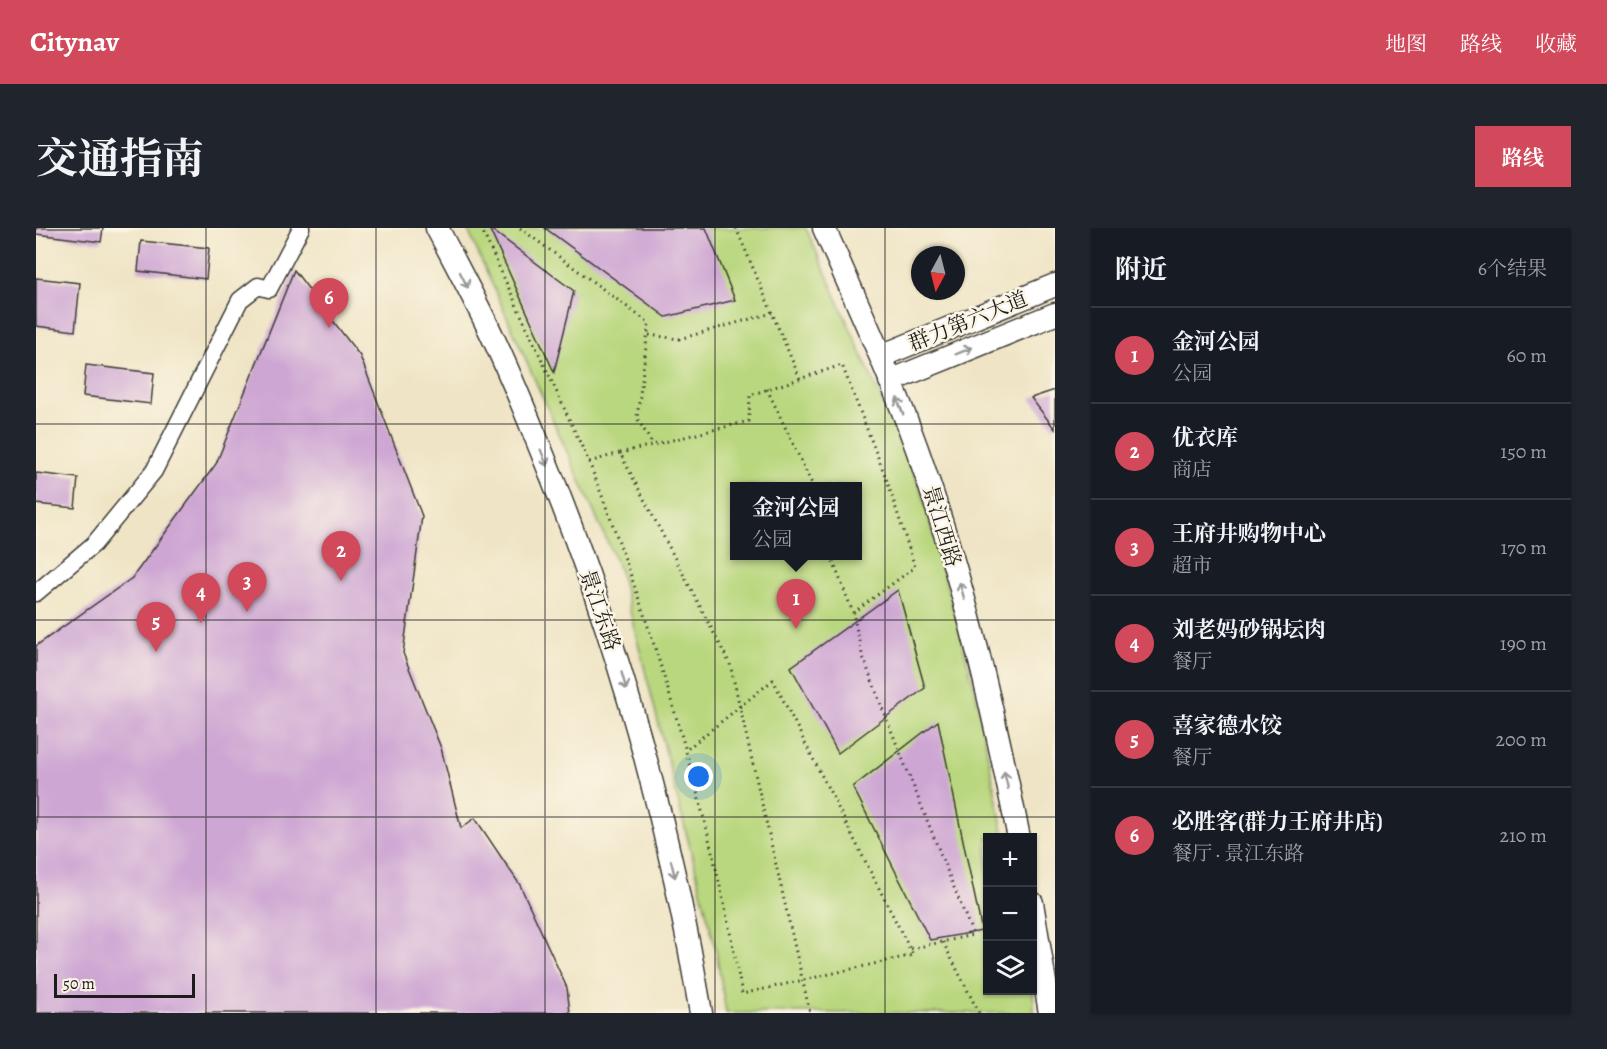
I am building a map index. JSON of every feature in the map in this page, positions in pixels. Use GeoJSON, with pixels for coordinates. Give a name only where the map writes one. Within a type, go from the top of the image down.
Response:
{"type":"FeatureCollection","features":[{"type":"Feature","properties":{"kind":"main road","name":"景江东路"},"geometry":{"type":"LineString","coordinates":[[437,228],[488,326],[520,400],[569,519],[620,666],[682,904],[701,1013]]}},
{"type":"Feature","properties":{"kind":"main road","name":"景江西路"},"geometry":{"type":"LineString","coordinates":[[824,228],[881,356],[924,470],[968,611],[1018,833]]}},
{"type":"Feature","properties":{"kind":"main road","name":"群力第六大道"},"geometry":{"type":"LineString","coordinates":[[881,356],[1055,285]]}},
{"type":"Feature","properties":{"kind":"main road","name":"群力第六大道"},"geometry":{"type":"LineString","coordinates":[[890,381],[1055,314]]}},
{"type":"Feature","properties":{"kind":"main road"},"geometry":{"type":"LineString","coordinates":[[1037,934],[1050,1013]]}},
{"type":"Feature","properties":{"kind":"street"},"geometry":{"type":"LineString","coordinates":[[36,593],[94,544],[154,471],[240,300],[258,286],[269,289],[301,228]]}},
{"type":"Feature","properties":{"kind":"path"},"geometry":{"type":"LineString","coordinates":[[481,228],[589,462],[644,610],[686,750],[733,944],[742,994],[913,955],[773,680],[686,750]]}},
{"type":"Feature","properties":{"kind":"path"},"geometry":{"type":"LineString","coordinates":[[520,228],[650,323],[638,418],[653,445]]}},
{"type":"Feature","properties":{"kind":"path"},"geometry":{"type":"LineString","coordinates":[[736,228],[800,379]]}},
{"type":"Feature","properties":{"kind":"path"},"geometry":{"type":"LineString","coordinates":[[648,335],[679,339],[772,313]]}},
{"type":"Feature","properties":{"kind":"path"},"geometry":{"type":"LineString","coordinates":[[589,462],[749,421],[750,395],[843,365],[886,477],[915,567],[853,614]]}},
{"type":"Feature","properties":{"kind":"path"},"geometry":{"type":"LineString","coordinates":[[767,389],[811,482]]}},
{"type":"Feature","properties":{"kind":"path"},"geometry":{"type":"LineString","coordinates":[[620,453],[730,664],[810,1013]]}},
{"type":"Feature","properties":{"kind":"path"},"geometry":{"type":"LineString","coordinates":[[833,560],[853,614],[862,654],[883,710],[974,936],[910,949]]}},
{"type":"Feature","properties":{"kind":"path"},"geometry":{"type":"LineString","coordinates":[[943,942],[979,1013]]}},
{"type":"Feature","properties":{"kind":"green space"},"geometry":{"type":"Polygon","coordinates":[[[467,228],[806,228],[922,492],[975,690],[1003,833],[983,833],[983,995],[1033,995],[1034,1013],[726,1013],[716,950],[619,568],[467,228]]]}},
{"type":"Feature","properties":{"kind":"building"},"geometry":{"type":"Polygon","coordinates":[[[36,228],[103,228],[101,242],[36,234],[36,228]]]}},
{"type":"Feature","properties":{"kind":"building"},"geometry":{"type":"Polygon","coordinates":[[[489,228],[574,291],[554,372],[489,228]]]}},
{"type":"Feature","properties":{"kind":"building"},"geometry":{"type":"Polygon","coordinates":[[[545,228],[706,228],[735,300],[666,317],[545,228]]]}},
{"type":"Feature","properties":{"kind":"building"},"geometry":{"type":"Polygon","coordinates":[[[141,241],[209,248],[206,279],[138,271],[141,241]]]}},
{"type":"Feature","properties":{"kind":"building"},"geometry":{"type":"Polygon","coordinates":[[[294,270],[360,356],[422,516],[403,653],[441,748],[461,828],[475,818],[520,885],[567,988],[570,1013],[36,1013],[36,646],[132,578],[216,464],[294,270]]]}},
{"type":"Feature","properties":{"kind":"building"},"geometry":{"type":"Polygon","coordinates":[[[36,278],[80,283],[75,331],[36,326],[36,278]]]}},
{"type":"Feature","properties":{"kind":"building"},"geometry":{"type":"Polygon","coordinates":[[[86,365],[154,373],[151,404],[83,396],[86,365]]]}},
{"type":"Feature","properties":{"kind":"building"},"geometry":{"type":"Polygon","coordinates":[[[1055,390],[1055,429],[1031,398],[1055,390]]]}},
{"type":"Feature","properties":{"kind":"building"},"geometry":{"type":"Polygon","coordinates":[[[36,473],[78,478],[75,508],[36,504],[36,473]]]}},
{"type":"Feature","properties":{"kind":"building"},"geometry":{"type":"Polygon","coordinates":[[[898,590],[925,688],[838,753],[791,667],[898,590]]]}},
{"type":"Feature","properties":{"kind":"building"},"geometry":{"type":"Polygon","coordinates":[[[938,721],[982,931],[930,940],[853,787],[938,721]]]}},
{"type":"Feature","properties":{"kind":"place","name":"必胜客(群力王府井店)"},"geometry":{"type":"Point","coordinates":[329,328]}},
{"type":"Feature","properties":{"kind":"place","name":"优衣库"},"geometry":{"type":"Point","coordinates":[341,581]}},
{"type":"Feature","properties":{"kind":"place","name":"王府井购物中心"},"geometry":{"type":"Point","coordinates":[247,612]}},
{"type":"Feature","properties":{"kind":"place","name":"刘老妈砂锅坛肉"},"geometry":{"type":"Point","coordinates":[201,623]}},
{"type":"Feature","properties":{"kind":"place","name":"金河公园"},"geometry":{"type":"Point","coordinates":[796,629]}},
{"type":"Feature","properties":{"kind":"place","name":"喜家德水饺"},"geometry":{"type":"Point","coordinates":[156,652]}}]}
